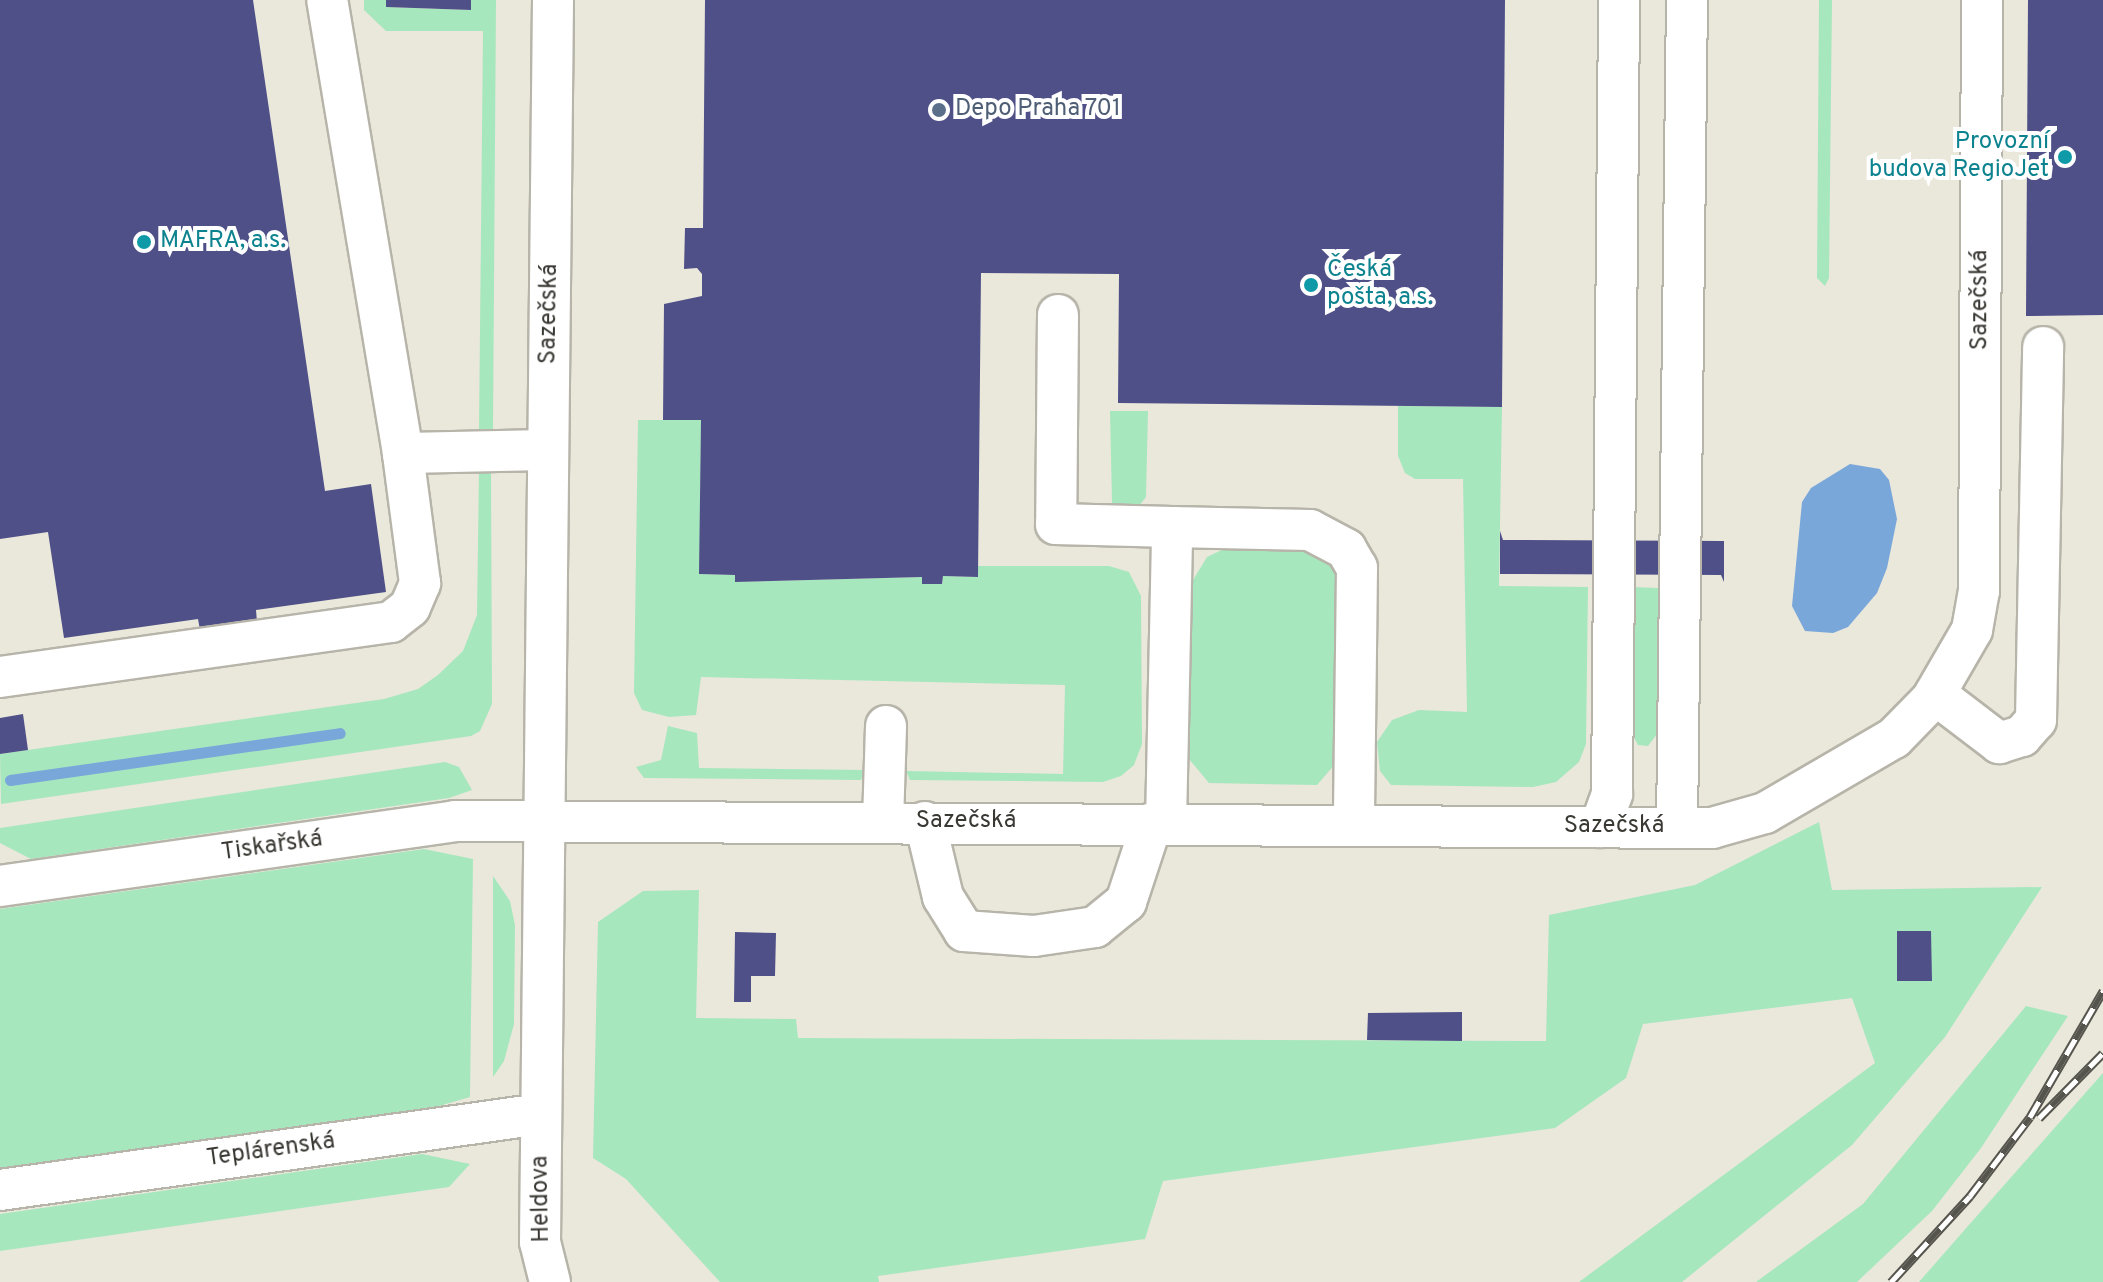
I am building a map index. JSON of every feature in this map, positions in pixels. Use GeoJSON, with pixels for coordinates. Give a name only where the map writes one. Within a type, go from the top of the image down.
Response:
{"type":"FeatureCollection","features":[{"type":"Feature","properties":{"kind":"street"},"geometry":{"type":"LineString","coordinates":[[0,677],[391,622],[410,607],[420,583],[403,453],[327,0]]}},
{"type":"Feature","properties":{"kind":"street","name":"Sazečská"},"geometry":{"type":"LineString","coordinates":[[541,1114],[553,0]]}},
{"type":"Feature","properties":{"kind":"street"},"geometry":{"type":"LineString","coordinates":[[1600,827],[1612,794],[1619,0]]}},
{"type":"Feature","properties":{"kind":"street"},"geometry":{"type":"LineString","coordinates":[[1677,828],[1687,0]]}},
{"type":"Feature","properties":{"kind":"street","name":"Sazečská"},"geometry":{"type":"LineString","coordinates":[[545,819],[1712,828],[1765,813],[1894,738],[1935,694],[1972,630],[1979,591],[1982,0]]}},
{"type":"Feature","properties":{"kind":"street"},"geometry":{"type":"LineString","coordinates":[[1058,315],[1056,524],[1310,530],[1331,538],[1352,559],[1360,586],[1354,825]]}},
{"type":"Feature","properties":{"kind":"street"},"geometry":{"type":"LineString","coordinates":[[1935,694],[1999,743],[2022,736],[2036,720],[2043,347]]}},
{"type":"Feature","properties":{"kind":"street"},"geometry":{"type":"LineString","coordinates":[[403,453],[548,450]]}},
{"type":"Feature","properties":{"kind":"street"},"geometry":{"type":"LineString","coordinates":[[925,822],[943,897],[964,931],[1034,936],[1095,927],[1126,902],[1159,824],[1172,527]]}},
{"type":"Feature","properties":{"kind":"street"},"geometry":{"type":"LineString","coordinates":[[883,822],[886,726]]}},
{"type":"Feature","properties":{"kind":"street","name":"Tiskařská"},"geometry":{"type":"LineString","coordinates":[[12,879],[454,821],[545,819]]}},
{"type":"Feature","properties":{"kind":"street","name":"Teplárenská"},"geometry":{"type":"LineString","coordinates":[[0,1190],[541,1114]]}},
{"type":"Feature","properties":{"kind":"street","name":"Heldova"},"geometry":{"type":"LineString","coordinates":[[541,1114],[540,1242],[550,1282]]}},
{"type":"Feature","properties":{"kind":"green space"},"geometry":{"type":"Polygon","coordinates":[[[364,0],[386,0],[386,7],[470,10],[471,0],[496,0],[493,429],[479,429],[483,31],[386,31],[364,10],[364,0]]]}},
{"type":"Feature","properties":{"kind":"green space"},"geometry":{"type":"Polygon","coordinates":[[[1819,0],[1832,0],[1829,278],[1825,286],[1817,278],[1819,0]]]}},
{"type":"Feature","properties":{"kind":"green space"},"geometry":{"type":"Polygon","coordinates":[[[1398,406],[1502,407],[1499,586],[1588,587],[1586,744],[1579,762],[1556,782],[1533,787],[1391,785],[1380,771],[1377,742],[1392,720],[1419,710],[1467,712],[1463,479],[1415,479],[1405,473],[1398,456],[1398,406]]]}},
{"type":"Feature","properties":{"kind":"green space"},"geometry":{"type":"Polygon","coordinates":[[[1110,411],[1148,411],[1146,497],[1135,511],[1112,503],[1110,411]]]}},
{"type":"Feature","properties":{"kind":"green space"},"geometry":{"type":"Polygon","coordinates":[[[638,420],[701,420],[700,574],[735,575],[735,582],[922,577],[923,584],[942,584],[943,576],[978,577],[978,566],[1109,566],[1129,572],[1141,596],[1142,744],[1134,765],[1121,776],[1103,782],[910,780],[906,771],[1063,774],[1065,685],[701,677],[696,715],[669,717],[642,710],[634,693],[638,420]]]}},
{"type":"Feature","properties":{"kind":"green space"},"geometry":{"type":"Polygon","coordinates":[[[479,469],[491,469],[492,704],[480,731],[471,736],[1,804],[0,754],[384,699],[418,689],[438,675],[463,651],[477,615],[479,469]]]}},
{"type":"Feature","properties":{"kind":"green space"},"geometry":{"type":"Polygon","coordinates":[[[1228,547],[1305,548],[1324,558],[1336,573],[1336,763],[1317,785],[1209,783],[1189,759],[1190,585],[1207,557],[1228,547]]]}},
{"type":"Feature","properties":{"kind":"green space"},"geometry":{"type":"Polygon","coordinates":[[[1632,587],[1659,588],[1657,734],[1648,746],[1638,745],[1632,734],[1632,587]]]}},
{"type":"Feature","properties":{"kind":"green space"},"geometry":{"type":"Polygon","coordinates":[[[668,726],[697,733],[699,768],[865,770],[861,780],[644,778],[636,767],[661,760],[668,726]]]}},
{"type":"Feature","properties":{"kind":"green space"},"geometry":{"type":"Polygon","coordinates":[[[445,762],[459,767],[472,790],[449,798],[31,859],[0,843],[0,828],[445,762]]]}},
{"type":"Feature","properties":{"kind":"green space"},"geometry":{"type":"Polygon","coordinates":[[[1819,822],[1832,890],[2042,887],[1945,1037],[1852,1145],[1682,1282],[1579,1282],[1875,1063],[1852,998],[1643,1024],[1626,1078],[1555,1128],[1163,1181],[1145,1239],[878,1276],[879,1282],[720,1282],[626,1179],[593,1158],[598,922],[643,891],[699,890],[696,1018],[796,1019],[798,1038],[1546,1041],[1549,915],[1695,885],[1819,822]]]}},
{"type":"Feature","properties":{"kind":"green space"},"geometry":{"type":"Polygon","coordinates":[[[424,849],[473,859],[470,1097],[439,1106],[0,1169],[0,909],[424,849]]]}},
{"type":"Feature","properties":{"kind":"green space"},"geometry":{"type":"Polygon","coordinates":[[[493,876],[510,901],[515,925],[514,1024],[504,1061],[493,1077],[493,876]]]}},
{"type":"Feature","properties":{"kind":"green space"},"geometry":{"type":"Polygon","coordinates":[[[2026,1006],[2068,1016],[1981,1148],[1932,1211],[1857,1282],[1756,1282],[1863,1204],[2026,1006]]]}},
{"type":"Feature","properties":{"kind":"green space"},"geometry":{"type":"Polygon","coordinates":[[[2103,1073],[2103,1282],[1919,1282],[1968,1226],[2103,1073]]]}},
{"type":"Feature","properties":{"kind":"green space"},"geometry":{"type":"Polygon","coordinates":[[[422,1154],[470,1164],[449,1187],[0,1251],[0,1214],[422,1154]]]}},
{"type":"Feature","properties":{"kind":"water"},"geometry":{"type":"Polygon","coordinates":[[[1850,464],[1880,469],[1889,480],[1897,519],[1887,568],[1877,593],[1848,627],[1833,633],[1805,631],[1792,606],[1802,502],[1811,488],[1850,464]]]}},
{"type":"Feature","properties":{"kind":"building","name":"MAFRA, a.s."},"geometry":{"type":"Polygon","coordinates":[[[0,0],[253,0],[325,491],[371,484],[386,592],[256,610],[257,622],[200,630],[198,619],[64,638],[48,532],[0,539],[0,0]]]}},
{"type":"Feature","properties":{"kind":"building"},"geometry":{"type":"Polygon","coordinates":[[[386,0],[471,0],[471,10],[386,7],[386,0]]]}},
{"type":"Feature","properties":{"kind":"building","name":"Česká pošta, a.s."},"geometry":{"type":"Polygon","coordinates":[[[705,0],[1505,0],[1502,407],[1118,403],[1119,274],[981,273],[978,577],[943,576],[942,584],[922,584],[922,577],[735,582],[735,575],[699,574],[701,420],[663,420],[664,304],[702,296],[702,274],[697,268],[684,269],[685,228],[703,228],[705,0]]]}},
{"type":"Feature","properties":{"kind":"building","name":"Provozní budova RegioJet"},"geometry":{"type":"Polygon","coordinates":[[[2028,0],[2103,0],[2103,315],[2026,316],[2028,0]]]}},
{"type":"Feature","properties":{"kind":"building"},"geometry":{"type":"Polygon","coordinates":[[[1500,531],[1503,540],[1724,541],[1724,582],[1721,575],[1500,574],[1500,531]]]}},
{"type":"Feature","properties":{"kind":"building"},"geometry":{"type":"Polygon","coordinates":[[[23,714],[28,750],[0,754],[0,718],[23,714]]]}},
{"type":"Feature","properties":{"kind":"building"},"geometry":{"type":"Polygon","coordinates":[[[1897,931],[1931,931],[1932,981],[1897,981],[1897,931]]]}},
{"type":"Feature","properties":{"kind":"building"},"geometry":{"type":"Polygon","coordinates":[[[735,932],[776,933],[775,976],[751,976],[751,1002],[734,1002],[735,932]]]}},
{"type":"Feature","properties":{"kind":"building"},"geometry":{"type":"Polygon","coordinates":[[[1462,1012],[1462,1041],[1367,1040],[1368,1013],[1462,1012]]]}},
{"type":"Feature","properties":{"kind":"waterway"},"geometry":{"type":"LineString","coordinates":[[10,780],[340,733]]}},
{"type":"Feature","properties":{"kind":"railway"},"geometry":{"type":"LineString","coordinates":[[1891,1282],[1970,1196],[2030,1117],[2103,991]]}},
{"type":"Feature","properties":{"kind":"railway"},"geometry":{"type":"LineString","coordinates":[[2039,1118],[2103,1053]]}},
{"type":"Feature","properties":{"kind":"place","name":"Depo Praha 701"},"geometry":{"type":"Point","coordinates":[939,110]}},
{"type":"Feature","properties":{"kind":"place","name":"Provozní budova RegioJet"},"geometry":{"type":"Point","coordinates":[2065,157]}},
{"type":"Feature","properties":{"kind":"place","name":"MAFRA, a.s."},"geometry":{"type":"Point","coordinates":[144,242]}},
{"type":"Feature","properties":{"kind":"place","name":"Česká pošta, a.s."},"geometry":{"type":"Point","coordinates":[1311,285]}}]}
